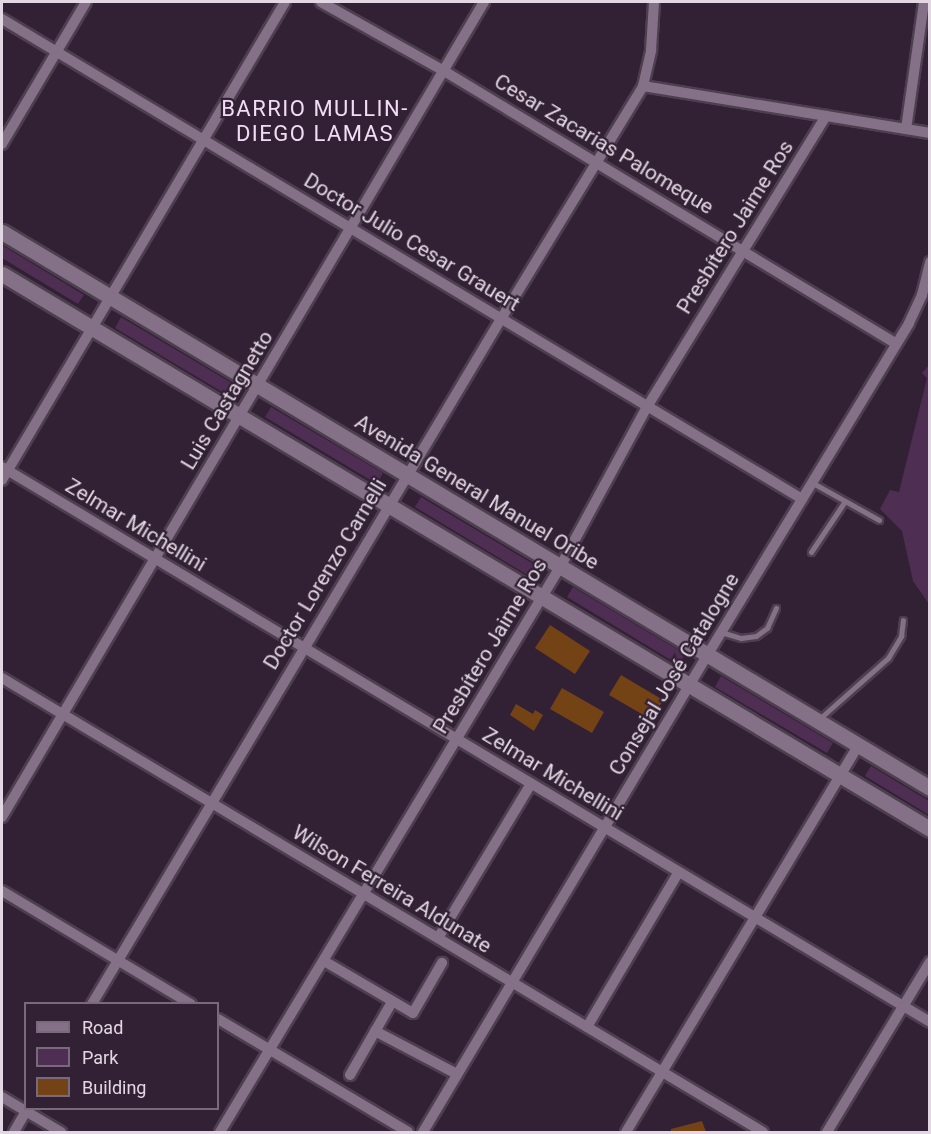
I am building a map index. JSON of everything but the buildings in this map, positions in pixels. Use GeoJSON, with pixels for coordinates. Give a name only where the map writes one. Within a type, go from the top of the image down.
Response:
{"type":"FeatureCollection","features":[{"type":"Feature","properties":{"kind":"main road","name":"Avenida General Manuel Oribe"},"geometry":{"type":"LineString","coordinates":[[2,232],[930,788]]}},
{"type":"Feature","properties":{"kind":"main road"},"geometry":{"type":"LineString","coordinates":[[2,274],[930,829]]}},
{"type":"Feature","properties":{"kind":"street"},"geometry":{"type":"LineString","coordinates":[[2,144],[86,2]]}},
{"type":"Feature","properties":{"kind":"street"},"geometry":{"type":"LineString","coordinates":[[3,473],[93,328],[285,2]]}},
{"type":"Feature","properties":{"kind":"street","name":"Cesar Zacarias Palomeque"},"geometry":{"type":"LineString","coordinates":[[321,2],[444,71],[896,343]]}},
{"type":"Feature","properties":{"kind":"street","name":"Luis Castagnetto"},"geometry":{"type":"LineString","coordinates":[[2,817],[259,386],[484,2]]}},
{"type":"Feature","properties":{"kind":"street","name":"Doctor Lorenzo Carnelli"},"geometry":{"type":"LineString","coordinates":[[93,1002],[407,475],[643,86],[651,50],[654,2]]}},
{"type":"Feature","properties":{"kind":"street"},"geometry":{"type":"LineString","coordinates":[[906,129],[924,2]]}},
{"type":"Feature","properties":{"kind":"street","name":"Doctor Julio Cesar Grauert"},"geometry":{"type":"LineString","coordinates":[[2,19],[802,499]]}},
{"type":"Feature","properties":{"kind":"street"},"geometry":{"type":"LineString","coordinates":[[643,86],[930,133]]}},
{"type":"Feature","properties":{"kind":"street","name":"Presbítero Jaime Ros"},"geometry":{"type":"LineString","coordinates":[[220,1132],[560,567],[647,407],[826,116]]}},
{"type":"Feature","properties":{"kind":"street","name":"Consejal José Catalogne"},"geometry":{"type":"LineString","coordinates":[[423,1132],[721,632],[909,323],[922,295],[930,262]]}},
{"type":"Feature","properties":{"kind":"street","name":"Zelmar Michellini"},"geometry":{"type":"LineString","coordinates":[[3,473],[458,739],[930,1022]]}},
{"type":"Feature","properties":{"kind":"street","name":"Wilson Ferreira Aldunate"},"geometry":{"type":"LineString","coordinates":[[2,678],[62,716],[763,1132]]}},
{"type":"Feature","properties":{"kind":"street"},"geometry":{"type":"LineString","coordinates":[[626,1132],[858,746]]}},
{"type":"Feature","properties":{"kind":"street"},"geometry":{"type":"LineString","coordinates":[[438,938],[531,784]]}},
{"type":"Feature","properties":{"kind":"street"},"geometry":{"type":"LineString","coordinates":[[587,1027],[678,873]]}},
{"type":"Feature","properties":{"kind":"street"},"geometry":{"type":"LineString","coordinates":[[2,891],[188,1002]]}},
{"type":"Feature","properties":{"kind":"street"},"geometry":{"type":"LineString","coordinates":[[324,961],[413,1013],[442,963]]}},
{"type":"Feature","properties":{"kind":"street"},"geometry":{"type":"LineString","coordinates":[[827,1132],[930,962]]}},
{"type":"Feature","properties":{"kind":"street"},"geometry":{"type":"LineString","coordinates":[[350,1075],[392,1002]]}},
{"type":"Feature","properties":{"kind":"street"},"geometry":{"type":"LineString","coordinates":[[219,1020],[408,1132]]}},
{"type":"Feature","properties":{"kind":"street"},"geometry":{"type":"LineString","coordinates":[[375,1031],[457,1074]]}},
{"type":"Feature","properties":{"kind":"street"},"geometry":{"type":"LineString","coordinates":[[2,1097],[24,1108]]}},
{"type":"Feature","properties":{"kind":"street"},"geometry":{"type":"LineString","coordinates":[[14,1132],[27,1110],[61,1132]]}},
{"type":"Feature","properties":{"kind":"lane"},"geometry":{"type":"LineString","coordinates":[[812,482],[879,520]]}},
{"type":"Feature","properties":{"kind":"lane"},"geometry":{"type":"LineString","coordinates":[[811,552],[845,501]]}},
{"type":"Feature","properties":{"kind":"lane"},"geometry":{"type":"LineString","coordinates":[[721,632],[741,638],[756,636],[767,628],[776,608]]}},
{"type":"Feature","properties":{"kind":"lane"},"geometry":{"type":"LineString","coordinates":[[816,721],[888,658],[902,636],[903,620]]}},
{"type":"Feature","properties":{"kind":"green space"},"geometry":{"type":"Polygon","coordinates":[[[2,245],[84,295],[78,304],[2,258],[2,245]]]}},
{"type":"Feature","properties":{"kind":"green space"},"geometry":{"type":"Polygon","coordinates":[[[121,317],[235,385],[229,396],[115,328],[121,317]]]}},
{"type":"Feature","properties":{"kind":"green space"},"geometry":{"type":"Polygon","coordinates":[[[929,365],[929,604],[913,581],[902,531],[880,509],[890,490],[899,492],[927,378],[922,373],[929,365]]]}},
{"type":"Feature","properties":{"kind":"green space"},"geometry":{"type":"Polygon","coordinates":[[[271,407],[383,473],[377,484],[265,417],[271,407]]]}},
{"type":"Feature","properties":{"kind":"green space"},"geometry":{"type":"Polygon","coordinates":[[[421,497],[535,565],[529,576],[415,507],[421,497]]]}},
{"type":"Feature","properties":{"kind":"green space"},"geometry":{"type":"Polygon","coordinates":[[[573,587],[685,654],[679,665],[567,597],[573,587]]]}},
{"type":"Feature","properties":{"kind":"green space"},"geometry":{"type":"Polygon","coordinates":[[[721,676],[833,743],[827,753],[715,687],[721,676]]]}},
{"type":"Feature","properties":{"kind":"green space"},"geometry":{"type":"Polygon","coordinates":[[[871,766],[929,801],[929,815],[865,776],[871,766]]]}},
{"type":"Feature","properties":{"kind":"district","name":"BARRIO MULLIN- DIEGO LAMAS"},"geometry":{"type":"Point","coordinates":[315,120]}}]}
